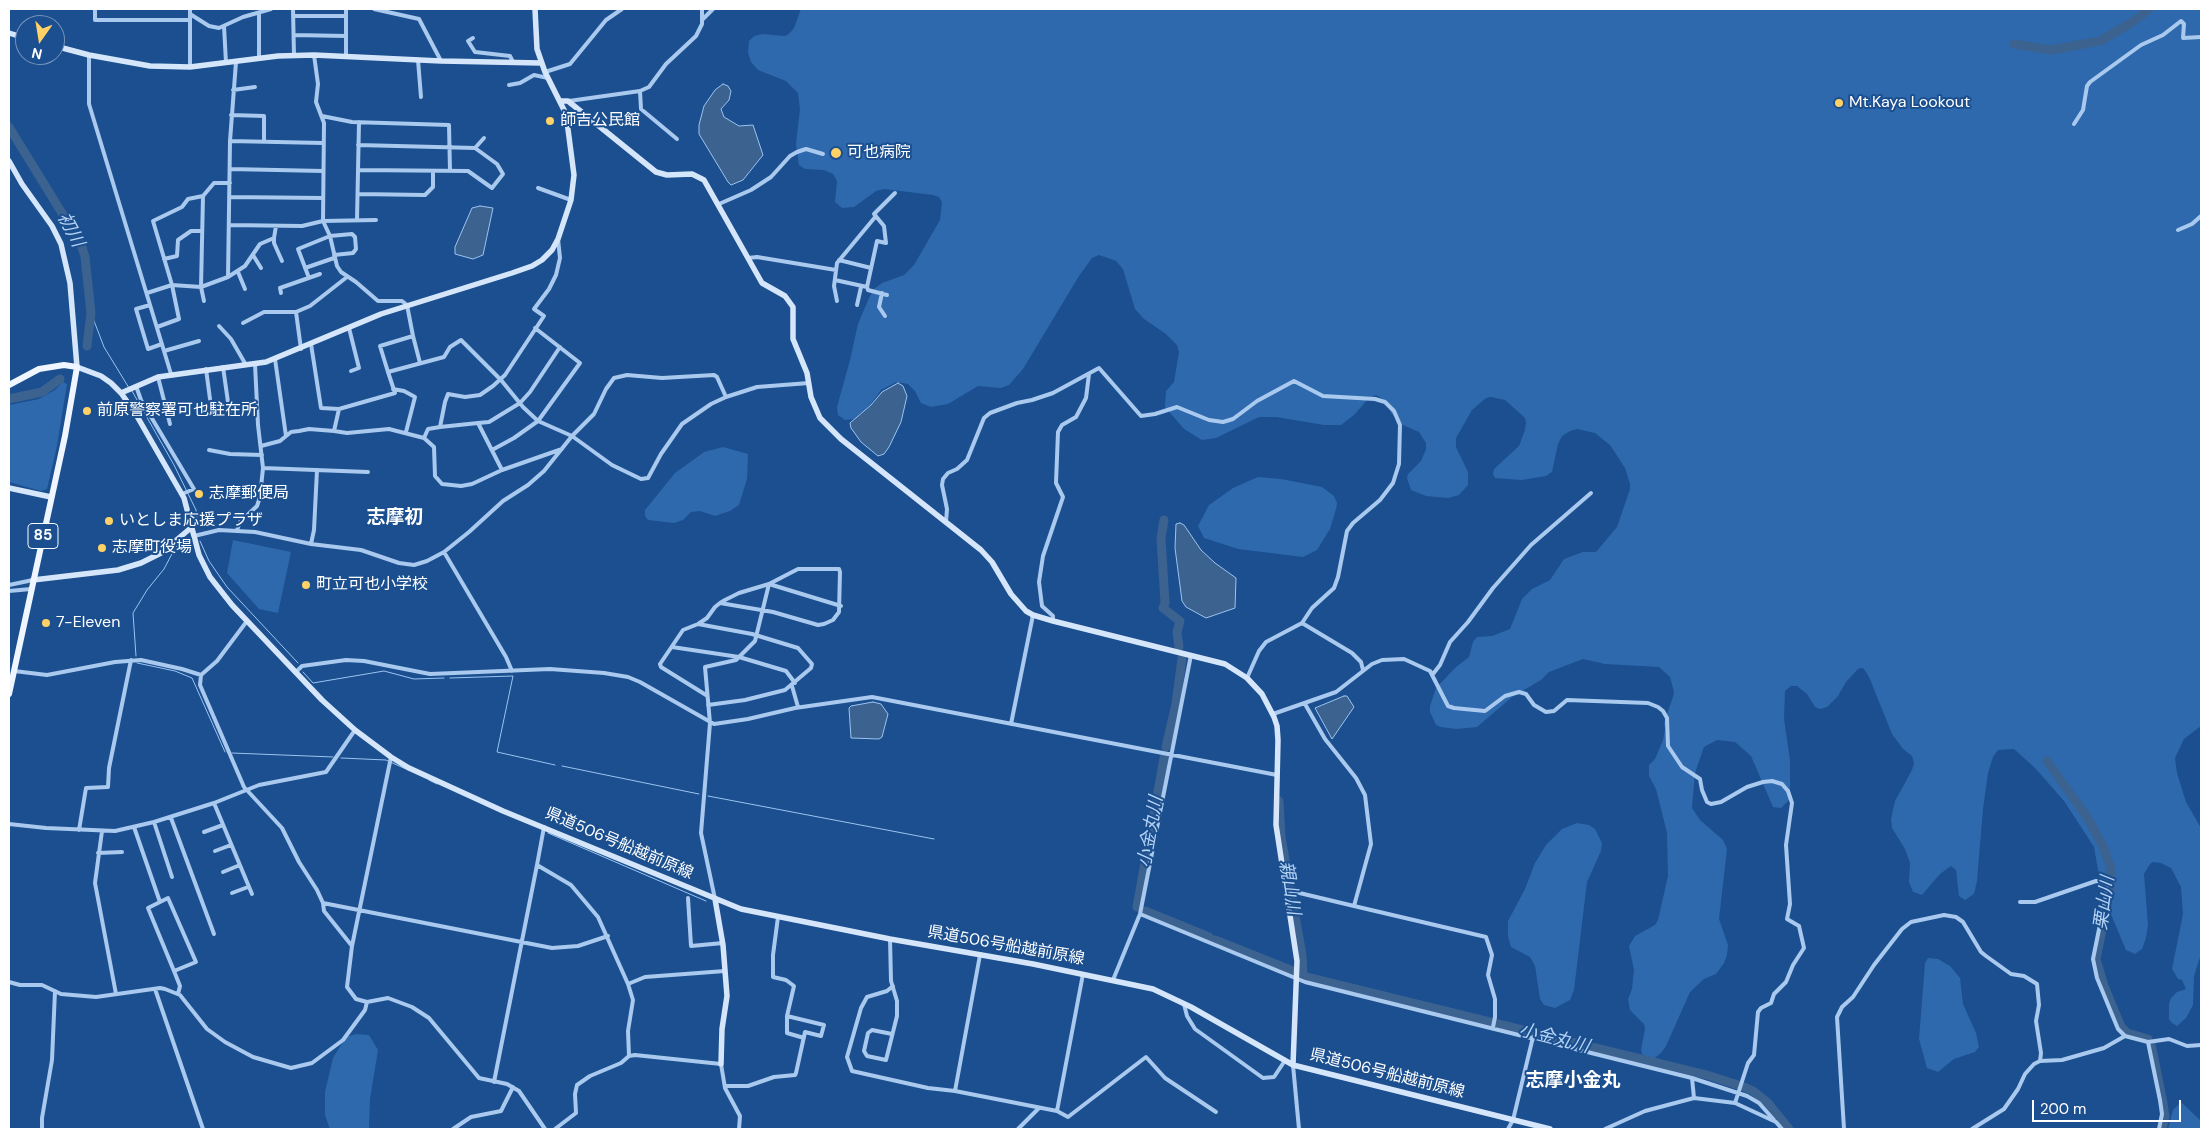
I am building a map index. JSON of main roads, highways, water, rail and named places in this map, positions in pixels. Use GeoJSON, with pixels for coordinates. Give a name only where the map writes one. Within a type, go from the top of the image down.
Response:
{"type":"FeatureCollection","features":[{"type":"Feature","properties":{"kind":"main road","name":"85"},"geometry":{"type":"LineString","coordinates":[[9,385],[39,369],[64,365],[77,367],[65,436],[9,694]]}},
{"type":"Feature","properties":{"kind":"waterway"},"geometry":{"type":"LineString","coordinates":[[2014,44],[2050,50],[2100,41],[2134,21],[2149,9]]}},
{"type":"Feature","properties":{"kind":"waterway","name":"初川"},"geometry":{"type":"LineString","coordinates":[[9,127],[81,244],[85,257],[91,313],[87,346]]}},
{"type":"Feature","properties":{"kind":"waterway"},"geometry":{"type":"LineString","coordinates":[[91,313],[104,347],[129,388]]}},
{"type":"Feature","properties":{"kind":"waterway","name":"初川"},"geometry":{"type":"LineString","coordinates":[[9,399],[42,392],[60,379]]}},
{"type":"Feature","properties":{"kind":"waterway"},"geometry":{"type":"LineString","coordinates":[[132,391],[174,465],[196,510],[198,526]]}},
{"type":"Feature","properties":{"kind":"waterway","name":"小金丸川"},"geometry":{"type":"LineString","coordinates":[[1164,520],[1161,538],[1165,603],[1163,608],[1180,621],[1177,632],[1179,647]]}},
{"type":"Feature","properties":{"kind":"waterway"},"geometry":{"type":"LineString","coordinates":[[136,656],[133,613],[147,590],[164,569],[182,539]]}},
{"type":"Feature","properties":{"kind":"waterway"},"geometry":{"type":"LineString","coordinates":[[200,541],[209,561],[227,587],[298,663]]}},
{"type":"Feature","properties":{"kind":"waterway","name":"小金丸川"},"geometry":{"type":"LineString","coordinates":[[1166,747],[1176,704],[1182,658]]}},
{"type":"Feature","properties":{"kind":"waterway"},"geometry":{"type":"LineString","coordinates":[[137,663],[175,671],[192,678],[225,752]]}},
{"type":"Feature","properties":{"kind":"waterway"},"geometry":{"type":"LineString","coordinates":[[303,672],[313,683],[384,671],[414,679],[444,678]]}},
{"type":"Feature","properties":{"kind":"waterway"},"geometry":{"type":"LineString","coordinates":[[450,678],[513,676],[497,752],[555,765]]}},
{"type":"Feature","properties":{"kind":"waterway"},"geometry":{"type":"LineString","coordinates":[[232,753],[333,757]]}},
{"type":"Feature","properties":{"kind":"waterway"},"geometry":{"type":"LineString","coordinates":[[341,758],[386,760],[408,770]]}},
{"type":"Feature","properties":{"kind":"waterway","name":"小金丸川"},"geometry":{"type":"LineString","coordinates":[[1137,907],[1164,758]]}},
{"type":"Feature","properties":{"kind":"waterway","name":"栗山川"},"geometry":{"type":"LineString","coordinates":[[2047,761],[2087,817],[2103,846],[2111,869],[2110,890],[2096,959],[2104,986],[2121,1027],[2127,1033],[2148,1039]]}},
{"type":"Feature","properties":{"kind":"waterway"},"geometry":{"type":"LineString","coordinates":[[562,766],[699,794]]}},
{"type":"Feature","properties":{"kind":"waterway"},"geometry":{"type":"LineString","coordinates":[[429,780],[437,784]]}},
{"type":"Feature","properties":{"kind":"waterway"},"geometry":{"type":"LineString","coordinates":[[708,796],[934,839]]}},
{"type":"Feature","properties":{"kind":"waterway","name":"小金丸川"},"geometry":{"type":"LineString","coordinates":[[1279,801],[1281,837],[1302,955],[1303,976],[1707,1075],[1753,1091],[1768,1103],[1789,1129]]}},
{"type":"Feature","properties":{"kind":"waterway"},"geometry":{"type":"LineString","coordinates":[[548,833],[706,901]]}},
{"type":"Feature","properties":{"kind":"waterway","name":"小金丸川"},"geometry":{"type":"LineString","coordinates":[[1145,911],[1209,937]]}},
{"type":"Feature","properties":{"kind":"waterway","name":"小金丸川"},"geometry":{"type":"LineString","coordinates":[[1215,940],[1293,971]]}},
{"type":"Feature","properties":{"kind":"waterway","name":"栗山川"},"geometry":{"type":"LineString","coordinates":[[2151,1044],[2165,1117],[2162,1129]]}},
{"type":"Feature","properties":{"kind":"place","name":"Mt.Kaya Lookout"},"geometry":{"type":"Point","coordinates":[1839,103]}},
{"type":"Feature","properties":{"kind":"place","name":"師吉公民館"},"geometry":{"type":"Point","coordinates":[550,121]}},
{"type":"Feature","properties":{"kind":"place","name":"可也病院"},"geometry":{"type":"Point","coordinates":[836,153]}},
{"type":"Feature","properties":{"kind":"place","name":"前原警察署可也駐在所"},"geometry":{"type":"Point","coordinates":[87,411]}},
{"type":"Feature","properties":{"kind":"place","name":"志摩郵便局"},"geometry":{"type":"Point","coordinates":[199,494]}},
{"type":"Feature","properties":{"kind":"place","name":"いとしま応援プラザ"},"geometry":{"type":"Point","coordinates":[109,521]}},
{"type":"Feature","properties":{"kind":"place","name":"志摩町役場"},"geometry":{"type":"Point","coordinates":[102,548]}},
{"type":"Feature","properties":{"kind":"place","name":"町立可也小学校"},"geometry":{"type":"Point","coordinates":[306,585]}},
{"type":"Feature","properties":{"kind":"place","name":"7-Eleven"},"geometry":{"type":"Point","coordinates":[46,623]}},
{"type":"Feature","properties":{"kind":"district","name":"志摩初"},"geometry":{"type":"Point","coordinates":[395,518]}},
{"type":"Feature","properties":{"kind":"district","name":"志摩小金丸"},"geometry":{"type":"Point","coordinates":[1573,1081]}},
{"type":"Feature","properties":{"kind":"water label","name":"親山川"},"geometry":{"type":"Point","coordinates":[1289,888]}}]}
